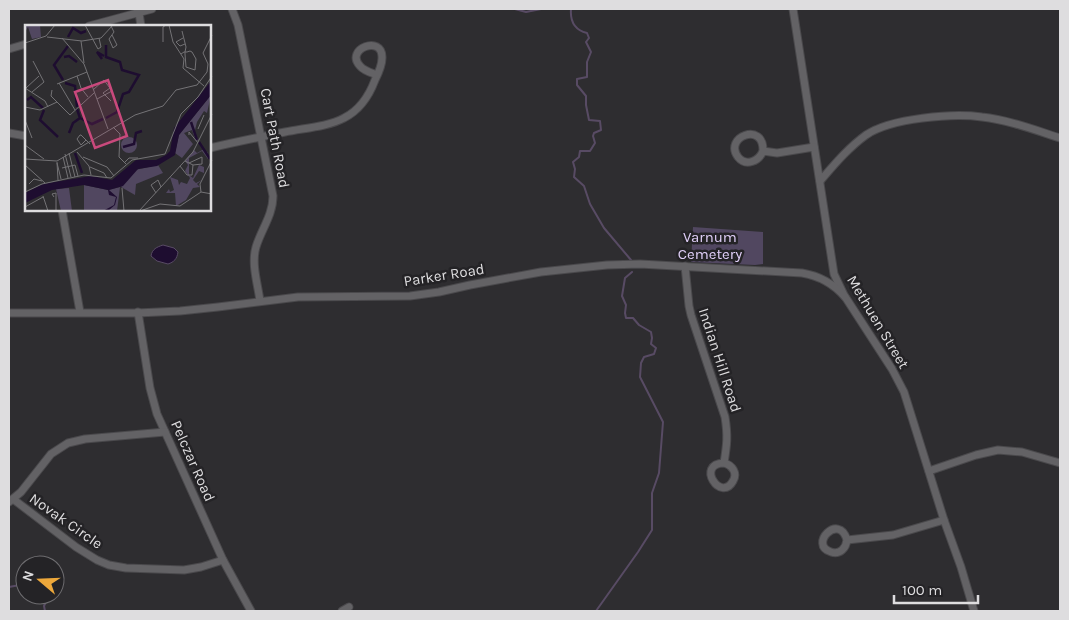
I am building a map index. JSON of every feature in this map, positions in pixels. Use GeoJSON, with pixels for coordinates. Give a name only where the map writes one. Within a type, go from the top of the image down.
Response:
{"type":"FeatureCollection","features":[{"type":"Feature","properties":{"kind":"street"},"geometry":{"type":"LineString","coordinates":[[92,25],[152,9]]}},
{"type":"Feature","properties":{"kind":"street","name":"Cart Path Road"},"geometry":{"type":"LineString","coordinates":[[232,9],[238,25],[272,190],[272,209],[255,249],[254,265],[260,301]]}},
{"type":"Feature","properties":{"kind":"street","name":"Methuen Street"},"geometry":{"type":"LineString","coordinates":[[793,9],[832,265],[836,280],[892,369],[904,392],[974,611]]}},
{"type":"Feature","properties":{"kind":"street"},"geometry":{"type":"LineString","coordinates":[[138,12],[141,25]]}},
{"type":"Feature","properties":{"kind":"street"},"geometry":{"type":"LineString","coordinates":[[9,49],[25,44]]}},
{"type":"Feature","properties":{"kind":"street"},"geometry":{"type":"LineString","coordinates":[[211,148],[323,125],[344,118],[354,112],[362,103],[370,92],[377,75]]}},
{"type":"Feature","properties":{"kind":"street"},"geometry":{"type":"LineString","coordinates":[[820,181],[860,140],[874,131],[894,123],[944,117],[982,116],[1060,138]]}},
{"type":"Feature","properties":{"kind":"street"},"geometry":{"type":"LineString","coordinates":[[9,134],[25,136]]}},
{"type":"Feature","properties":{"kind":"street"},"geometry":{"type":"LineString","coordinates":[[752,134],[760,139],[763,151],[757,160],[746,162],[738,157],[736,146],[740,137],[752,134]]}},
{"type":"Feature","properties":{"kind":"street"},"geometry":{"type":"LineString","coordinates":[[763,151],[777,152],[814,147]]}},
{"type":"Feature","properties":{"kind":"street"},"geometry":{"type":"LineString","coordinates":[[62,211],[80,312]]}},
{"type":"Feature","properties":{"kind":"street","name":"Parker Road"},"geometry":{"type":"LineString","coordinates":[[9,313],[188,310],[312,296],[410,296],[574,268],[640,264],[773,271],[812,275],[826,280],[845,297]]}},
{"type":"Feature","properties":{"kind":"street","name":"Indian Hill Road"},"geometry":{"type":"LineString","coordinates":[[685,266],[691,315],[726,422],[728,443],[724,463]]}},
{"type":"Feature","properties":{"kind":"street","name":"Pelczar Road"},"geometry":{"type":"LineString","coordinates":[[138,312],[154,407],[223,560],[251,611]]}},
{"type":"Feature","properties":{"kind":"street"},"geometry":{"type":"LineString","coordinates":[[11,500],[25,488],[51,454],[68,443],[85,439],[165,432]]}},
{"type":"Feature","properties":{"kind":"street"},"geometry":{"type":"LineString","coordinates":[[929,471],[976,455],[998,450],[1022,452],[1060,462]]}},
{"type":"Feature","properties":{"kind":"street","name":"Novak Circle"},"geometry":{"type":"LineString","coordinates":[[11,500],[82,551],[109,565],[184,570],[201,568],[223,560]]}},
{"type":"Feature","properties":{"kind":"street"},"geometry":{"type":"LineString","coordinates":[[847,540],[893,535],[944,520]]}},
{"type":"Feature","properties":{"kind":"street"},"geometry":{"type":"LineString","coordinates":[[342,611],[349,607]]}},
{"type":"Feature","properties":{"kind":"green space","name":"Varnum Cemetery"},"geometry":{"type":"Polygon","coordinates":[[[693,227],[763,232],[763,264],[691,262],[693,227]]]}},
{"type":"Feature","properties":{"kind":"shaded area"},"geometry":{"type":"Polygon","coordinates":[[[163,245],[174,248],[178,252],[175,260],[168,264],[157,261],[151,256],[154,250],[163,245]]]}},
{"type":"Feature","properties":{"kind":"waterway"},"geometry":{"type":"LineString","coordinates":[[515,9],[526,12],[541,9]]}},
{"type":"Feature","properties":{"kind":"waterway"},"geometry":{"type":"LineString","coordinates":[[571,9],[571,17],[574,24],[579,30],[587,33],[589,38],[586,42],[591,52],[587,62],[587,77],[577,79],[577,85],[586,96],[589,120],[600,121],[601,130],[594,133],[595,143],[590,151],[580,151],[579,157],[573,162],[575,169],[574,177],[584,186],[590,204],[604,228],[631,260]]}},
{"type":"Feature","properties":{"kind":"waterway"},"geometry":{"type":"LineString","coordinates":[[596,611],[652,530],[652,493],[659,473],[663,422],[640,377],[641,363],[644,357],[654,354],[656,348],[651,344],[651,332],[639,325],[633,318],[626,318],[626,305],[622,296],[625,278],[632,272]]}},
{"type":"Feature","properties":{"kind":"waterway"},"geometry":{"type":"LineString","coordinates":[[9,587],[15,586]]}},
{"type":"Feature","properties":{"kind":"waterway"},"geometry":{"type":"LineString","coordinates":[[44,605],[45,611]]}}]}
